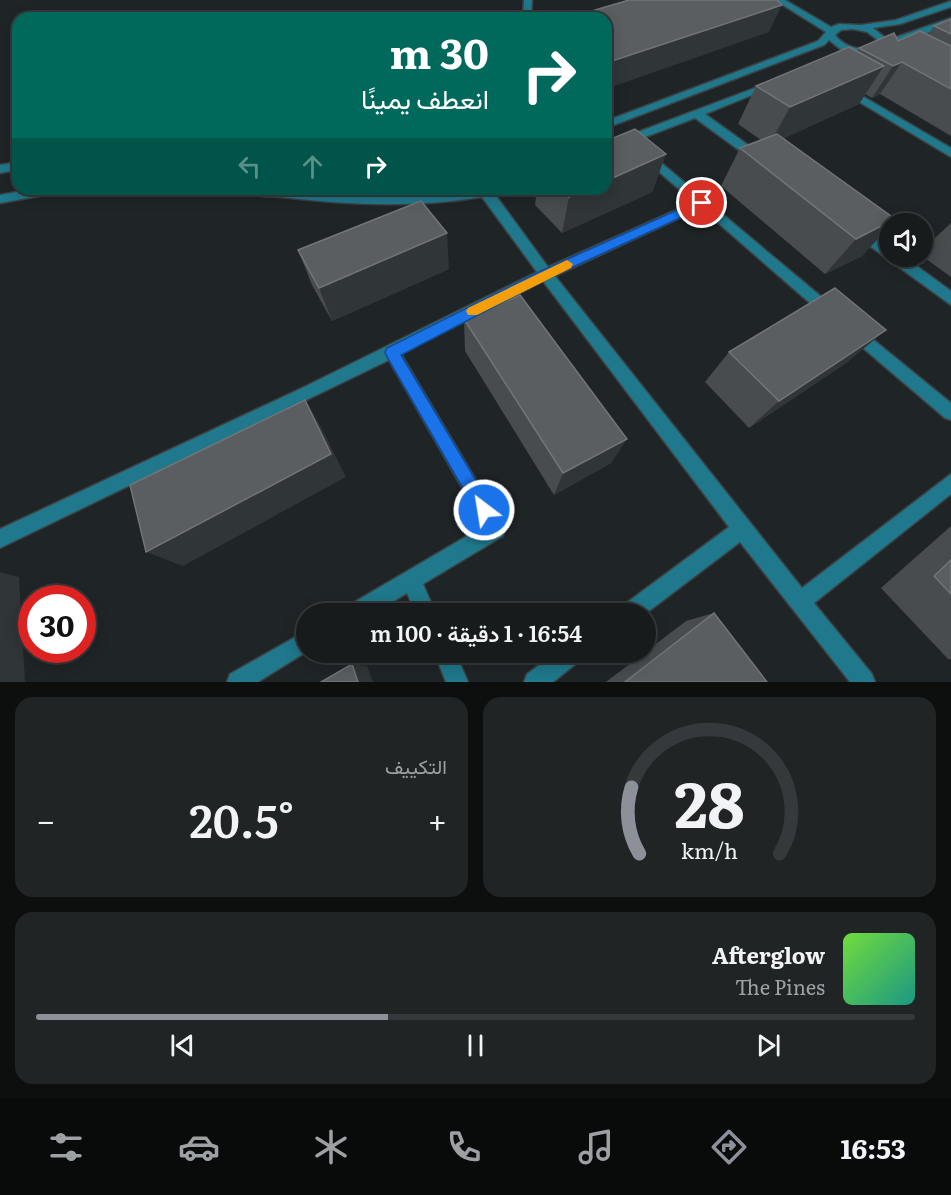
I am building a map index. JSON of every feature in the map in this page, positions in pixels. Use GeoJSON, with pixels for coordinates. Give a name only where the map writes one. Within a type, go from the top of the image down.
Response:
{"type":"FeatureCollection","features":[{"type":"Feature","properties":{"kind":"street"},"geometry":{"type":"LineString","coordinates":[[779,0],[830,33],[837,44],[862,52],[887,48],[951,21]]}},
{"type":"Feature","properties":{"kind":"street"},"geometry":{"type":"LineString","coordinates":[[612,123],[821,43],[830,33],[845,26],[861,27],[897,22],[951,4]]}},
{"type":"Feature","properties":{"kind":"street"},"geometry":{"type":"LineString","coordinates":[[861,27],[881,37],[887,48]]}},
{"type":"Feature","properties":{"kind":"street"},"geometry":{"type":"LineString","coordinates":[[842,59],[862,52]]}},
{"type":"Feature","properties":{"kind":"street"},"geometry":{"type":"LineString","coordinates":[[612,146],[781,81]]}},
{"type":"Feature","properties":{"kind":"street"},"geometry":{"type":"LineString","coordinates":[[832,81],[951,153]]}},
{"type":"Feature","properties":{"kind":"street"},"geometry":{"type":"LineString","coordinates":[[697,114],[765,163]]}},
{"type":"Feature","properties":{"kind":"street"},"geometry":{"type":"LineString","coordinates":[[628,139],[951,414]]}},
{"type":"Feature","properties":{"kind":"street"},"geometry":{"type":"LineString","coordinates":[[0,199],[22,195]]}},
{"type":"Feature","properties":{"kind":"street"},"geometry":{"type":"LineString","coordinates":[[319,195],[390,201],[432,199],[456,195]]}},
{"type":"Feature","properties":{"kind":"street"},"geometry":{"type":"LineString","coordinates":[[490,195],[545,274],[742,530],[864,682]]}},
{"type":"Feature","properties":{"kind":"street"},"geometry":{"type":"LineString","coordinates":[[0,538],[392,352],[545,274],[702,203]]}},
{"type":"Feature","properties":{"kind":"street"},"geometry":{"type":"LineString","coordinates":[[851,226],[879,246]]}},
{"type":"Feature","properties":{"kind":"street"},"geometry":{"type":"LineString","coordinates":[[907,267],[951,299]]}},
{"type":"Feature","properties":{"kind":"street"},"geometry":{"type":"LineString","coordinates":[[372,603],[496,529],[392,352]]}},
{"type":"Feature","properties":{"kind":"street"},"geometry":{"type":"LineString","coordinates":[[800,602],[951,483]]}},
{"type":"Feature","properties":{"kind":"street"},"geometry":{"type":"LineString","coordinates":[[643,603],[742,530]]}},
{"type":"Feature","properties":{"kind":"street"},"geometry":{"type":"LineString","coordinates":[[411,580],[421,603]]}},
{"type":"Feature","properties":{"kind":"street"},"geometry":{"type":"LineString","coordinates":[[238,682],[296,647]]}},
{"type":"Feature","properties":{"kind":"street"},"geometry":{"type":"LineString","coordinates":[[449,663],[457,682]]}},
{"type":"Feature","properties":{"kind":"street"},"geometry":{"type":"LineString","coordinates":[[535,682],[560,663]]}},
{"type":"Feature","properties":{"kind":"building"},"geometry":{"type":"Polygon","coordinates":[[[629,0],[777,0],[782,5],[612,61],[612,12],[588,12],[629,0]]]}},
{"type":"Feature","properties":{"kind":"building"},"geometry":{"type":"Polygon","coordinates":[[[951,19],[951,34],[934,26],[951,19]]]}},
{"type":"Feature","properties":{"kind":"building"},"geometry":{"type":"Polygon","coordinates":[[[920,31],[951,46],[951,89],[902,62],[893,66],[859,48],[894,33],[898,41],[920,31]]]}},
{"type":"Feature","properties":{"kind":"building"},"geometry":{"type":"Polygon","coordinates":[[[849,47],[884,66],[790,107],[756,86],[849,47]]]}},
{"type":"Feature","properties":{"kind":"building"},"geometry":{"type":"Polygon","coordinates":[[[635,129],[666,154],[612,178],[612,139],[635,129]]]}},
{"type":"Feature","properties":{"kind":"building"},"geometry":{"type":"Polygon","coordinates":[[[777,134],[887,213],[879,213],[879,227],[856,239],[740,148],[777,134]]]}},
{"type":"Feature","properties":{"kind":"building"},"geometry":{"type":"Polygon","coordinates":[[[421,201],[447,233],[319,288],[298,250],[421,201]]]}},
{"type":"Feature","properties":{"kind":"building"},"geometry":{"type":"Polygon","coordinates":[[[835,288],[886,330],[779,401],[729,352],[835,288]]]}},
{"type":"Feature","properties":{"kind":"building"},"geometry":{"type":"Polygon","coordinates":[[[520,295],[627,439],[563,473],[464,319],[520,295]]]}},
{"type":"Feature","properties":{"kind":"building"},"geometry":{"type":"Polygon","coordinates":[[[305,400],[331,454],[146,552],[130,485],[305,400]]]}},
{"type":"Feature","properties":{"kind":"building"},"geometry":{"type":"Polygon","coordinates":[[[951,560],[951,594],[934,576],[951,560]]]}},
{"type":"Feature","properties":{"kind":"building"},"geometry":{"type":"Polygon","coordinates":[[[714,613],[767,682],[625,682],[650,663],[656,663],[656,658],[714,613]]]}},
{"type":"Feature","properties":{"kind":"building"},"geometry":{"type":"Polygon","coordinates":[[[352,664],[358,682],[321,682],[352,664]]]}},
{"type":"Feature","properties":{"kind":"slow traffic"},"geometry":{"type":"LineString","coordinates":[[472,311],[567,264]]}},
{"type":"Feature","properties":{"kind":"route"},"geometry":{"type":"LineString","coordinates":[[484,510],[392,352],[545,274],[702,203]]}}]}
